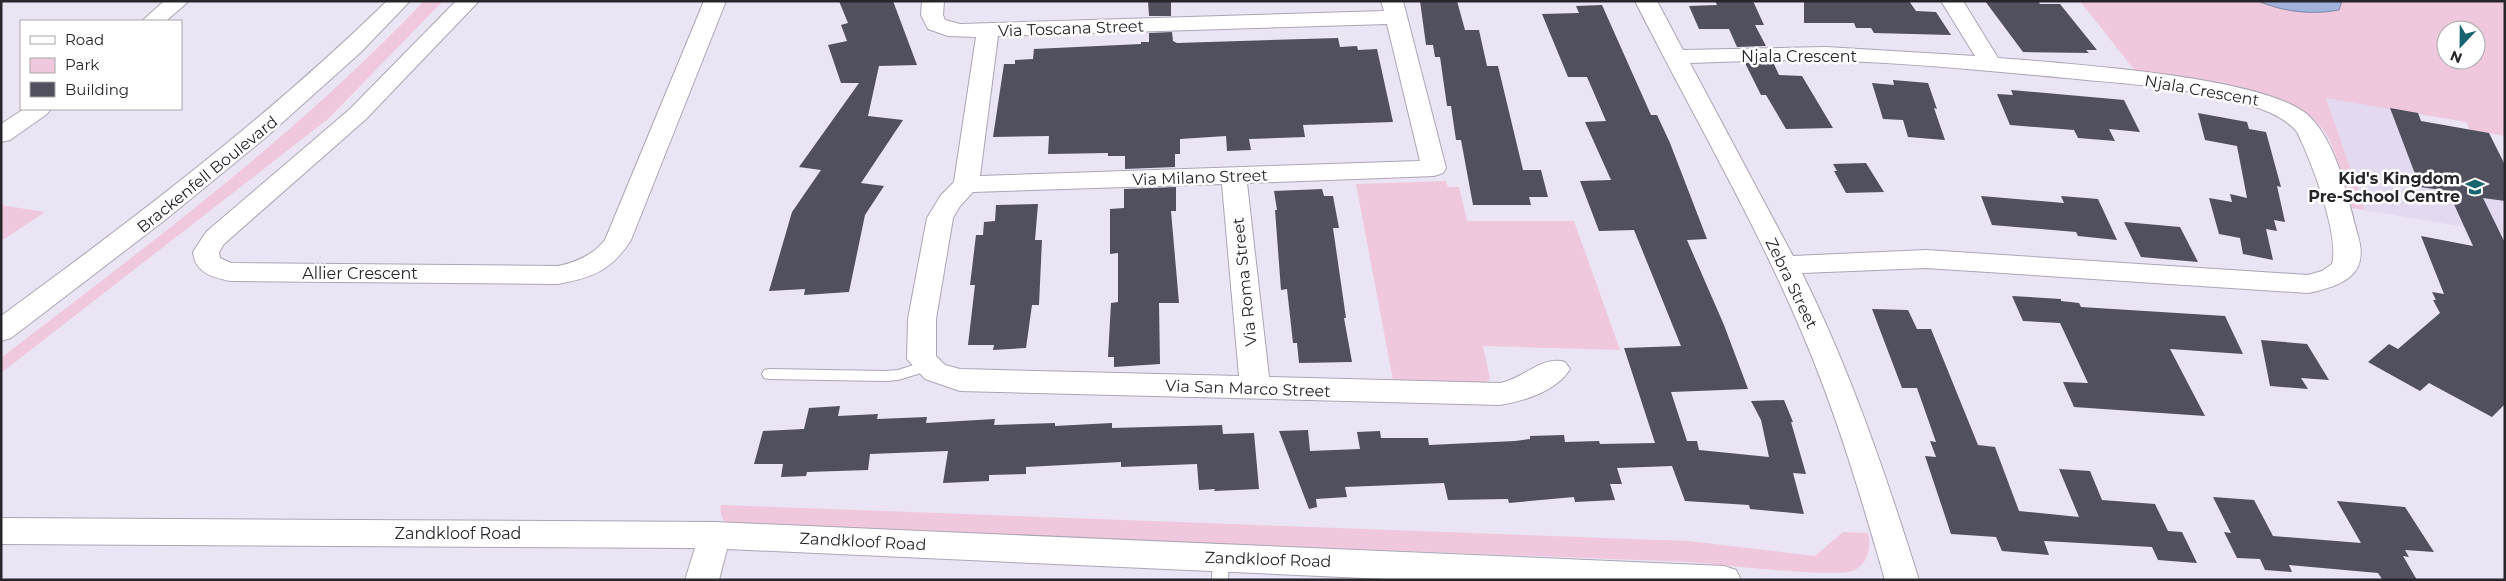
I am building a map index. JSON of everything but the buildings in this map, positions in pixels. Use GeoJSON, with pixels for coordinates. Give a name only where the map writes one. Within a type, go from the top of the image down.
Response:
{"type":"FeatureCollection","features":[{"type":"Feature","properties":{"kind":"street"},"geometry":{"type":"LineString","coordinates":[[154,20],[178,1]]}},
{"type":"Feature","properties":{"kind":"street","name":"Brackenfell Boulevard"},"geometry":{"type":"LineString","coordinates":[[1,331],[133,234],[256,136],[335,65],[399,1]]}},
{"type":"Feature","properties":{"kind":"street","name":"Allier Crescent"},"geometry":{"type":"LineString","coordinates":[[468,1],[358,114],[215,238],[206,252],[209,263],[214,268],[231,272],[558,275],[593,264],[614,249],[715,1]]}},
{"type":"Feature","properties":{"kind":"street"},"geometry":{"type":"LineString","coordinates":[[933,1],[934,20],[941,27],[960,31],[988,31]]}},
{"type":"Feature","properties":{"kind":"street","name":"Zebra Street"},"geometry":{"type":"LineString","coordinates":[[1646,1],[1784,265],[1844,400],[1870,471],[1902,580]]}},
{"type":"Feature","properties":{"kind":"street"},"geometry":{"type":"LineString","coordinates":[[1952,1],[1992,64]]}},
{"type":"Feature","properties":{"kind":"street","name":"Via Toscana Street"},"geometry":{"type":"LineString","coordinates":[[966,184],[988,31],[1393,9]]}},
{"type":"Feature","properties":{"kind":"street","name":"Via Milano Street"},"geometry":{"type":"LineString","coordinates":[[966,184],[1434,168],[1393,9]]}},
{"type":"Feature","properties":{"kind":"street","name":"Njala Crescent"},"geometry":{"type":"LineString","coordinates":[[1674,57],[1790,53],[1992,64],[2141,79],[2245,96],[2283,108],[2300,120],[2315,141],[2348,247],[2348,263],[2341,272],[2328,280],[2308,284],[1926,259],[1784,265]]}},
{"type":"Feature","properties":{"kind":"street"},"geometry":{"type":"LineString","coordinates":[[1,135],[38,110]]}},
{"type":"Feature","properties":{"kind":"street","name":"Via Roma Street"},"geometry":{"type":"LineString","coordinates":[[1234,176],[1255,388]]}},
{"type":"Feature","properties":{"kind":"street"},"geometry":{"type":"LineString","coordinates":[[931,369],[920,352],[922,319],[940,218],[950,201],[966,184]]}},
{"type":"Feature","properties":{"kind":"street","name":"Via San Marco Street"},"geometry":{"type":"LineString","coordinates":[[931,369],[960,380],[1500,394],[1516,392],[1531,386],[1555,369]]}},
{"type":"Feature","properties":{"kind":"street","name":"Zandkloof Road"},"geometry":{"type":"LineString","coordinates":[[1,531],[715,534],[1221,568],[1724,580]]}},
{"type":"Feature","properties":{"kind":"street"},"geometry":{"type":"LineString","coordinates":[[702,580],[715,534]]}},
{"type":"Feature","properties":{"kind":"lane"},"geometry":{"type":"LineString","coordinates":[[770,374],[885,376],[931,369]]}},
{"type":"Feature","properties":{"kind":"shaded area"},"geometry":{"type":"Polygon","coordinates":[[[2326,97],[2390,108],[2420,186],[2505,201],[2505,234],[2365,210],[2326,97]]]}},
{"type":"Feature","properties":{"kind":"green space"},"geometry":{"type":"Polygon","coordinates":[[[424,1],[443,1],[328,119],[1,373],[1,358],[220,188],[324,98],[375,51],[424,1]]]}},
{"type":"Feature","properties":{"kind":"green space"},"geometry":{"type":"Polygon","coordinates":[[[2080,1],[2258,1],[2271,6],[2339,10],[2342,1],[2505,1],[2505,136],[2470,130],[2466,122],[2326,98],[2365,210],[2352,208],[2329,139],[2315,121],[2295,107],[2270,97],[2242,89],[2185,78],[2136,72],[2080,1]]]}},
{"type":"Feature","properties":{"kind":"green space"},"geometry":{"type":"Polygon","coordinates":[[[1446,181],[1448,187],[1459,187],[1467,221],[1574,221],[1620,350],[1483,346],[1490,379],[1478,387],[1402,385],[1393,380],[1356,184],[1446,181]]]}},
{"type":"Feature","properties":{"kind":"green space"},"geometry":{"type":"Polygon","coordinates":[[[1,205],[45,212],[1,241],[1,205]]]}},
{"type":"Feature","properties":{"kind":"green space"},"geometry":{"type":"Polygon","coordinates":[[[721,505],[1688,541],[1815,556],[1843,532],[1868,533],[1869,544],[1868,554],[1860,567],[1844,572],[1826,573],[1690,562],[729,525],[722,516],[721,505]]]}},
{"type":"Feature","properties":{"kind":"water"},"geometry":{"type":"Polygon","coordinates":[[[2258,1],[2342,1],[2339,10],[2329,12],[2298,12],[2258,1]]]}},
{"type":"Feature","properties":{"kind":"place","name":"Kid's Kingdom Pre-School Centre"},"geometry":{"type":"Point","coordinates":[2475,187]}}]}
